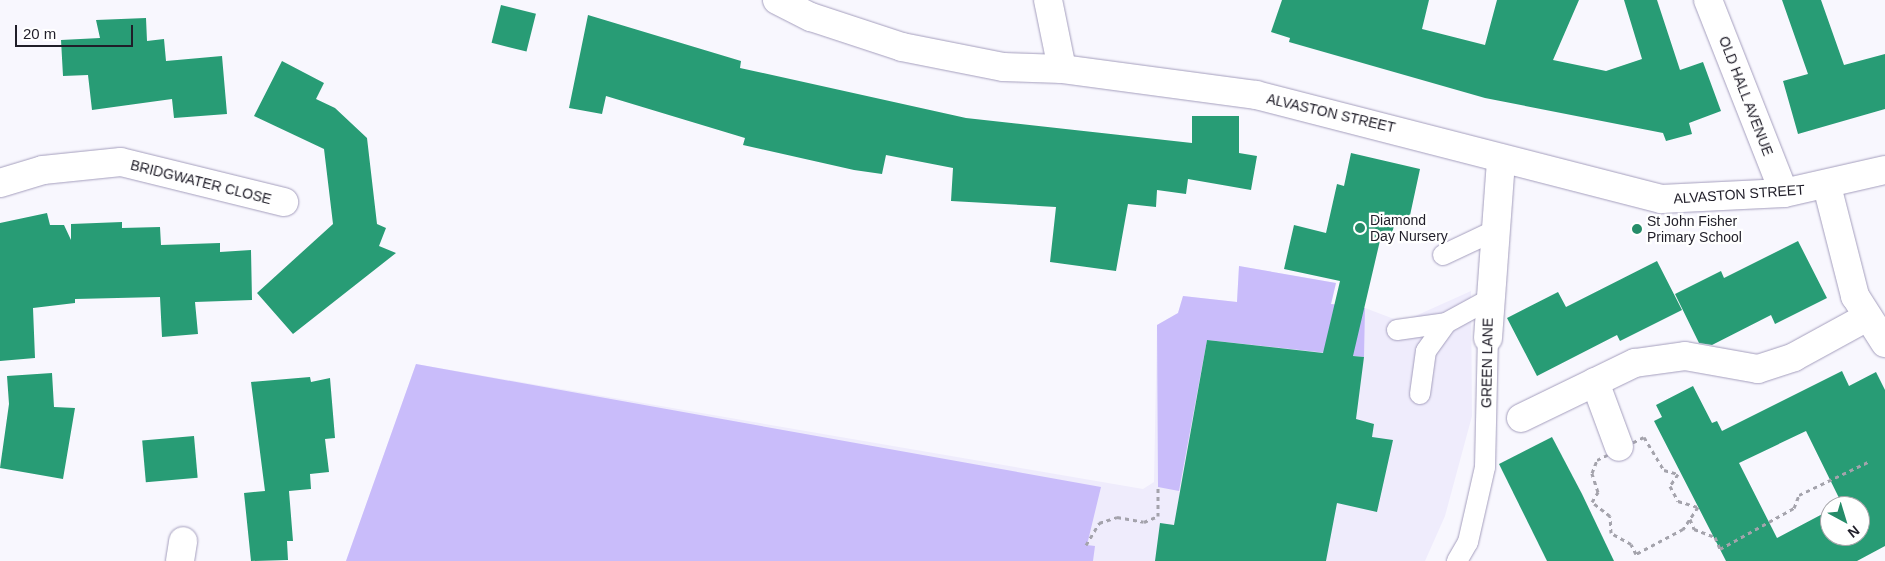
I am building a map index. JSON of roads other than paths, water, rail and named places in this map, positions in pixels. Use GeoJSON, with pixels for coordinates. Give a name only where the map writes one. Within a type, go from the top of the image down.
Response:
{"type":"FeatureCollection","features":[{"type":"Feature","properties":{"kind":"street","name":"ALVASTON STREET"},"geometry":{"type":"LineString","coordinates":[[777,0],[811,17],[902,47],[1003,67],[1062,70],[1256,95],[1439,138],[1501,160],[1661,199],[1784,193],[1827,186],[1885,170]]}},
{"type":"Feature","properties":{"kind":"street"},"geometry":{"type":"LineString","coordinates":[[1048,0],[1062,70]]}},
{"type":"Feature","properties":{"kind":"street","name":"OLD HALL AVENUE"},"geometry":{"type":"LineString","coordinates":[[1708,0],[1784,193]]}},
{"type":"Feature","properties":{"kind":"street","name":"GREEN LANE"},"geometry":{"type":"LineString","coordinates":[[1488,338],[1488,300],[1501,160]]}},
{"type":"Feature","properties":{"kind":"street","name":"BRIDGWATER CLOSE"},"geometry":{"type":"LineString","coordinates":[[0,183],[43,170],[122,162],[284,202]]}},
{"type":"Feature","properties":{"kind":"street"},"geometry":{"type":"LineString","coordinates":[[1827,186],[1856,296],[1867,317],[1885,343]]}},
{"type":"Feature","properties":{"kind":"street"},"geometry":{"type":"LineString","coordinates":[[1521,418],[1635,363],[1685,356],[1758,369],[1794,357],[1867,317]]}},
{"type":"Feature","properties":{"kind":"street"},"geometry":{"type":"LineString","coordinates":[[1595,382],[1619,447]]}},
{"type":"Feature","properties":{"kind":"lane"},"geometry":{"type":"LineString","coordinates":[[1443,255],[1494,231]]}},
{"type":"Feature","properties":{"kind":"lane"},"geometry":{"type":"LineString","coordinates":[[1397,330],[1446,323],[1488,300]]}},
{"type":"Feature","properties":{"kind":"lane"},"geometry":{"type":"LineString","coordinates":[[1420,394],[1426,352],[1446,323]]}},
{"type":"Feature","properties":{"kind":"lane","name":"GREEN LANE"},"geometry":{"type":"LineString","coordinates":[[1457,561],[1468,542],[1485,466],[1488,338]]}},
{"type":"Feature","properties":{"kind":"place","name":"Diamond Day Nursery"},"geometry":{"type":"Point","coordinates":[1360,228]}},
{"type":"Feature","properties":{"kind":"place","name":"St John Fisher Primary School"},"geometry":{"type":"Point","coordinates":[1637,229]}}]}
